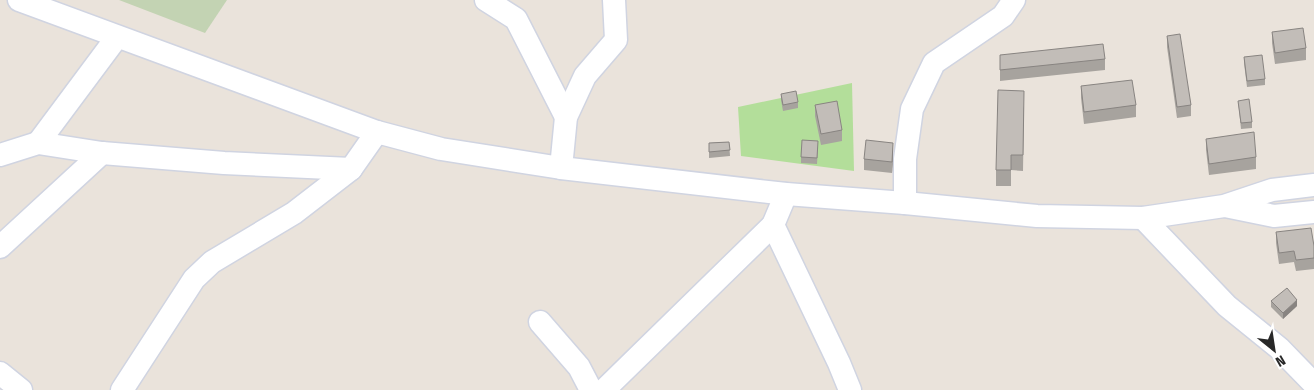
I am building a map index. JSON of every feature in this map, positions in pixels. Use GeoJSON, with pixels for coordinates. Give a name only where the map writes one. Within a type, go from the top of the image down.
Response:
{"type":"FeatureCollection","features":[{"type":"Feature","properties":{"kind":"street"},"geometry":{"type":"LineString","coordinates":[[19,0],[377,132],[441,149],[561,168],[786,194],[1037,216],[1143,218],[1224,206],[1272,190],[1314,185]]}},
{"type":"Feature","properties":{"kind":"street"},"geometry":{"type":"LineString","coordinates":[[486,0],[516,19],[566,117]]}},
{"type":"Feature","properties":{"kind":"street"},"geometry":{"type":"LineString","coordinates":[[561,168],[566,117],[585,76],[616,40],[614,0]]}},
{"type":"Feature","properties":{"kind":"street"},"geometry":{"type":"LineString","coordinates":[[905,203],[905,159],[912,109],[934,62],[1004,16],[1014,0]]}},
{"type":"Feature","properties":{"kind":"street"},"geometry":{"type":"LineString","coordinates":[[38,143],[117,36]]}},
{"type":"Feature","properties":{"kind":"street"},"geometry":{"type":"LineString","coordinates":[[122,390],[194,279],[212,262],[294,213],[351,169],[377,132]]}},
{"type":"Feature","properties":{"kind":"street"},"geometry":{"type":"LineString","coordinates":[[0,155],[38,143],[102,153],[224,163],[351,169]]}},
{"type":"Feature","properties":{"kind":"street"},"geometry":{"type":"LineString","coordinates":[[0,247],[102,153]]}},
{"type":"Feature","properties":{"kind":"street"},"geometry":{"type":"LineString","coordinates":[[604,390],[772,225],[786,194]]}},
{"type":"Feature","properties":{"kind":"street"},"geometry":{"type":"LineString","coordinates":[[1224,206],[1274,216],[1314,212]]}},
{"type":"Feature","properties":{"kind":"street"},"geometry":{"type":"LineString","coordinates":[[1143,218],[1227,306],[1279,348],[1314,384]]}},
{"type":"Feature","properties":{"kind":"street"},"geometry":{"type":"LineString","coordinates":[[772,225],[839,363],[850,390]]}},
{"type":"Feature","properties":{"kind":"street"},"geometry":{"type":"LineString","coordinates":[[540,322],[579,367],[591,390]]}},
{"type":"Feature","properties":{"kind":"street"},"geometry":{"type":"LineString","coordinates":[[0,373],[21,390]]}},
{"type":"Feature","properties":{"kind":"green space"},"geometry":{"type":"Polygon","coordinates":[[[119,0],[227,0],[205,33],[119,0]]]}},
{"type":"Feature","properties":{"kind":"green space"},"geometry":{"type":"Polygon","coordinates":[[[852,83],[854,171],[741,156],[738,107],[852,83]]]}},
{"type":"Feature","properties":{"kind":"building"},"geometry":{"type":"Polygon","coordinates":[[[1303,28],[1306,48],[1275,53],[1272,32],[1303,28]]]}},
{"type":"Feature","properties":{"kind":"building"},"geometry":{"type":"Polygon","coordinates":[[[1180,34],[1191,105],[1177,107],[1167,36],[1180,34]]]}},
{"type":"Feature","properties":{"kind":"building"},"geometry":{"type":"Polygon","coordinates":[[[1103,44],[1105,59],[1000,70],[1000,55],[1103,44]]]}},
{"type":"Feature","properties":{"kind":"building"},"geometry":{"type":"Polygon","coordinates":[[[1262,55],[1265,79],[1247,81],[1244,57],[1262,55]]]}},
{"type":"Feature","properties":{"kind":"building"},"geometry":{"type":"Polygon","coordinates":[[[1132,80],[1136,105],[1084,112],[1081,86],[1132,80]]]}},
{"type":"Feature","properties":{"kind":"building"},"geometry":{"type":"Polygon","coordinates":[[[998,90],[1024,91],[1023,155],[1011,155],[1011,170],[996,170],[998,90]]]}},
{"type":"Feature","properties":{"kind":"building"},"geometry":{"type":"Polygon","coordinates":[[[796,91],[798,102],[783,105],[781,94],[796,91]]]}},
{"type":"Feature","properties":{"kind":"building"},"geometry":{"type":"Polygon","coordinates":[[[1249,99],[1252,122],[1241,123],[1238,101],[1249,99]]]}},
{"type":"Feature","properties":{"kind":"building"},"geometry":{"type":"Polygon","coordinates":[[[837,101],[842,130],[821,134],[815,105],[837,101]]]}},
{"type":"Feature","properties":{"kind":"building"},"geometry":{"type":"Polygon","coordinates":[[[1254,132],[1256,157],[1209,164],[1206,139],[1254,132]]]}},
{"type":"Feature","properties":{"kind":"building"},"geometry":{"type":"Polygon","coordinates":[[[802,140],[818,141],[817,158],[801,157],[802,140]]]}},
{"type":"Feature","properties":{"kind":"building"},"geometry":{"type":"Polygon","coordinates":[[[866,140],[893,143],[892,162],[864,159],[866,140]]]}},
{"type":"Feature","properties":{"kind":"building"},"geometry":{"type":"Polygon","coordinates":[[[729,142],[730,150],[709,152],[709,143],[729,142]]]}},
{"type":"Feature","properties":{"kind":"building"},"geometry":{"type":"Polygon","coordinates":[[[1311,228],[1314,258],[1296,260],[1294,251],[1279,253],[1276,232],[1311,228]]]}},
{"type":"Feature","properties":{"kind":"building"},"geometry":{"type":"Polygon","coordinates":[[[1287,288],[1297,300],[1283,313],[1271,301],[1287,288]]]}}]}
